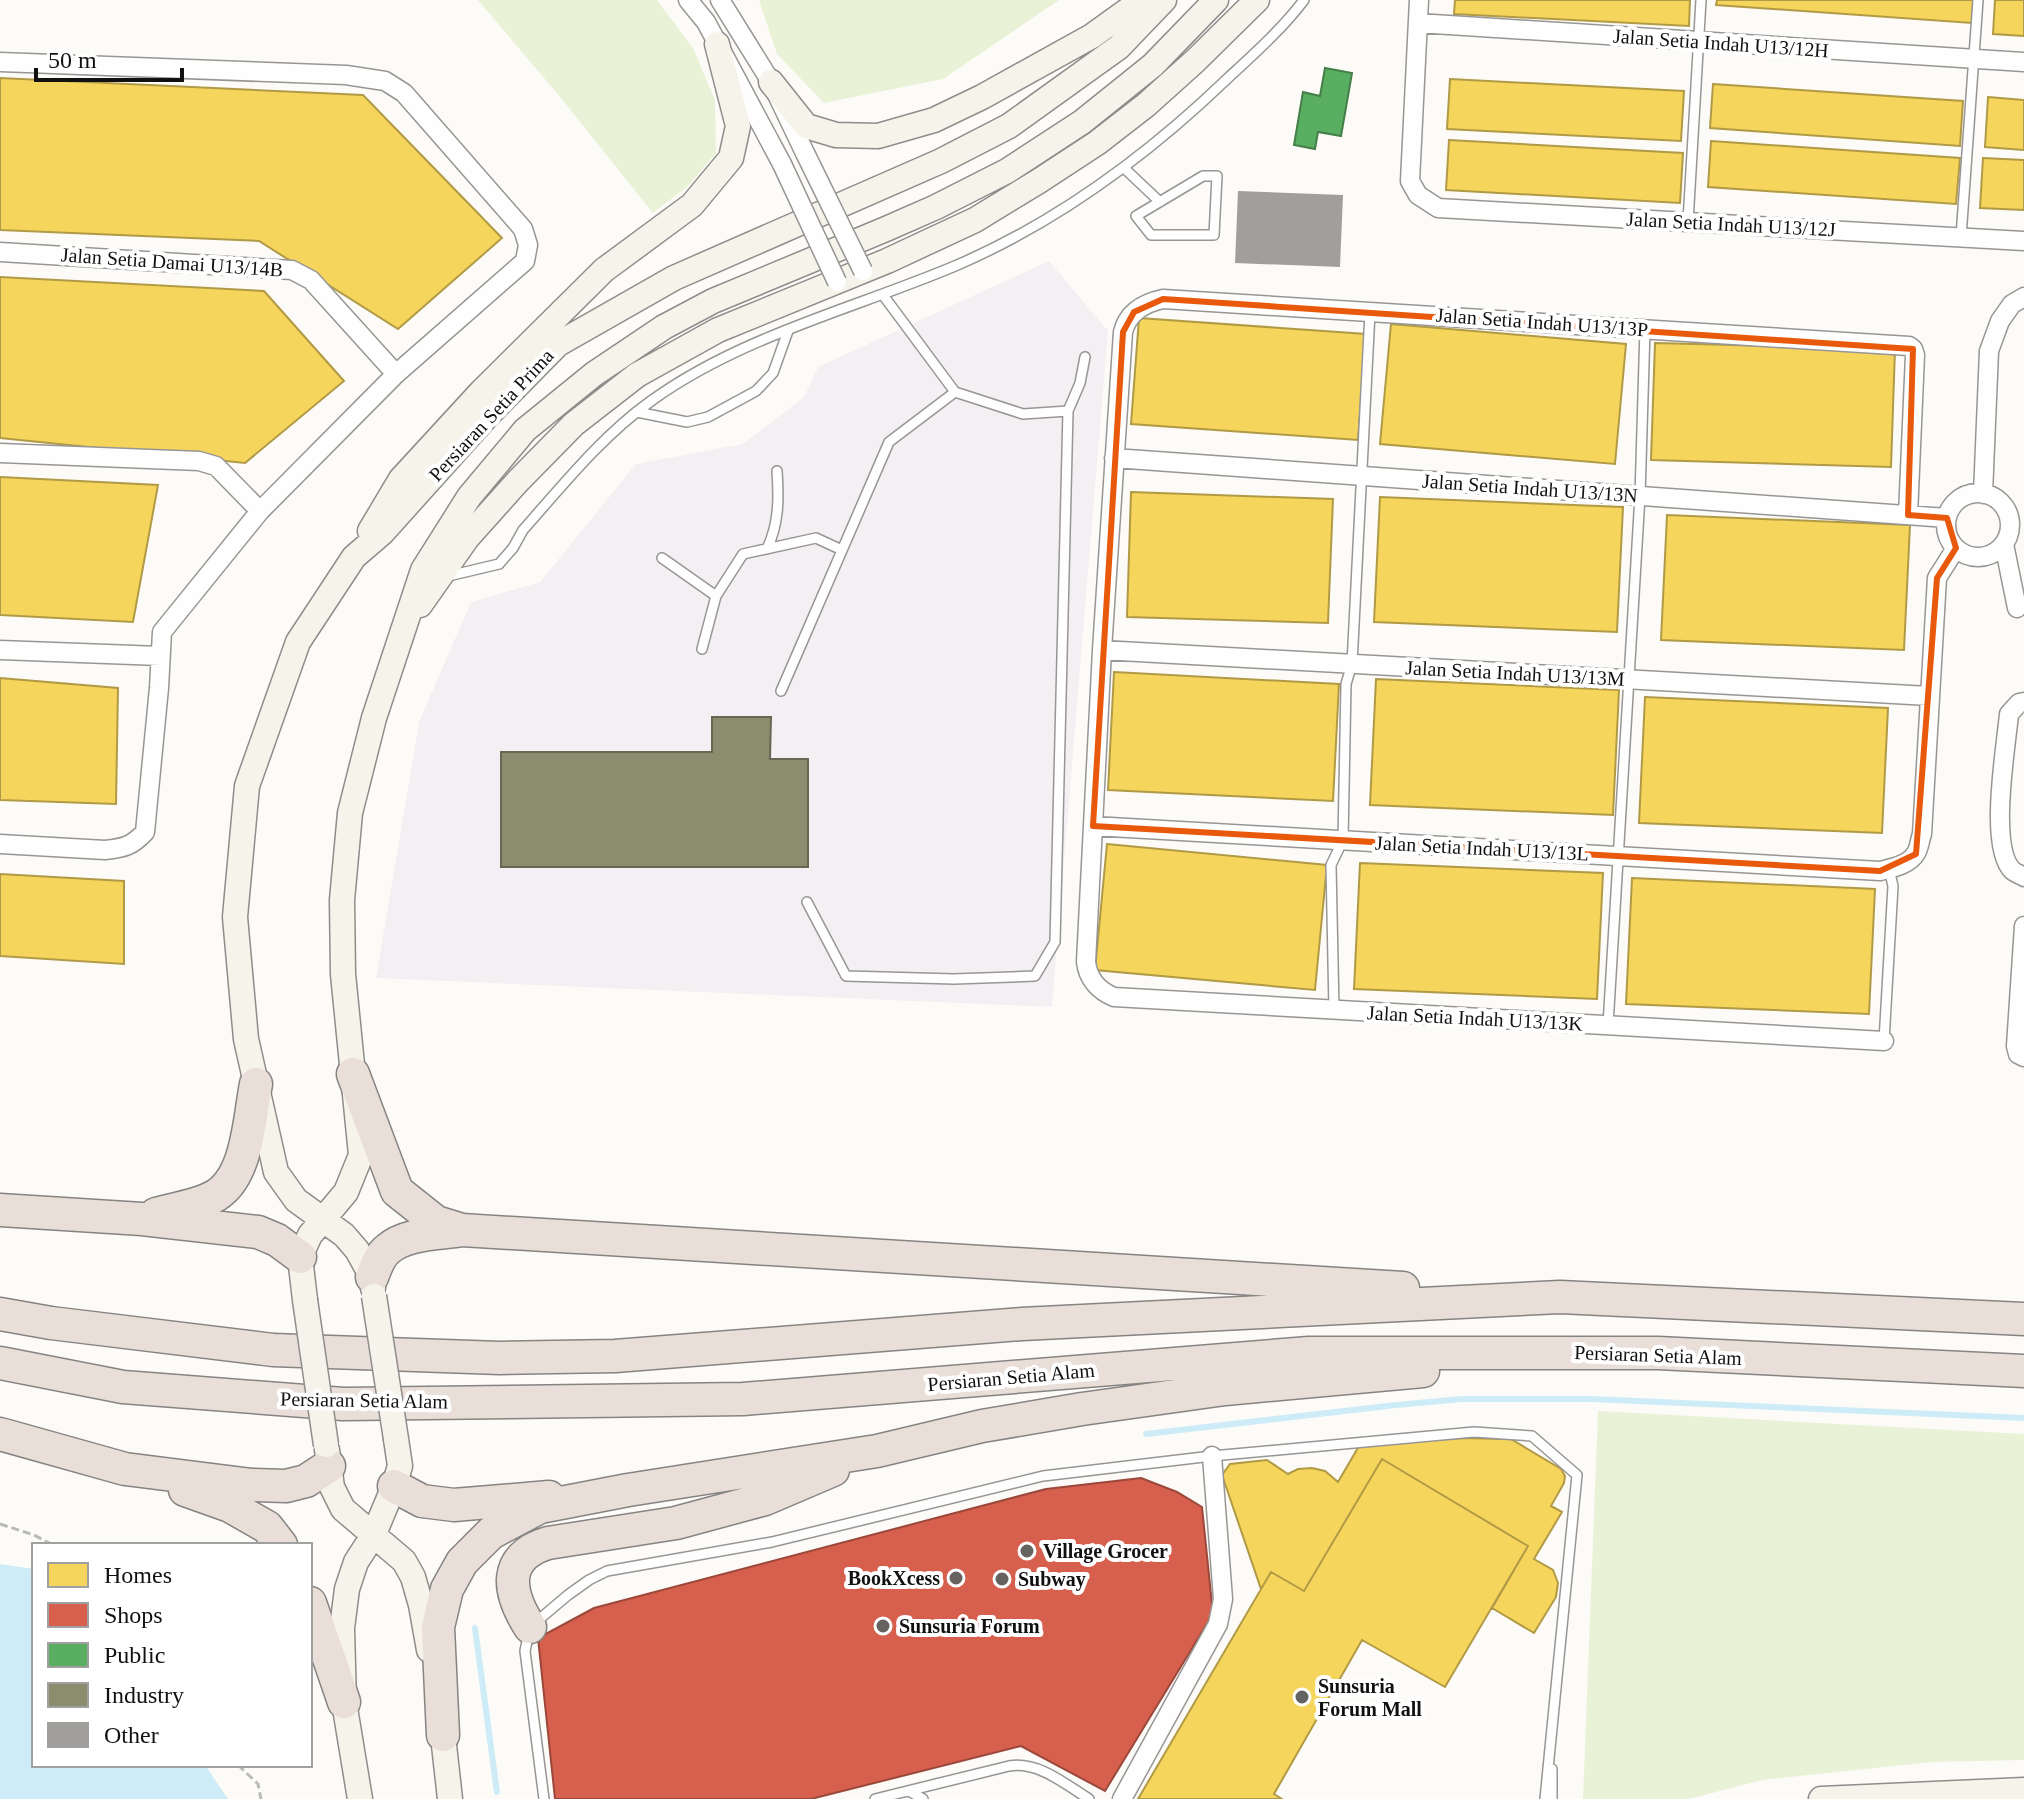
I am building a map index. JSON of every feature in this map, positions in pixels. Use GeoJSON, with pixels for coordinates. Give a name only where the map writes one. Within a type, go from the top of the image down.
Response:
{"type":"FeatureCollection","features":[{"type":"Feature","properties":{"kind":"highway"},"geometry":{"type":"LineString","coordinates":[[353,1074],[397,1191],[436,1222],[462,1230]]}},
{"type":"Feature","properties":{"kind":"highway"},"geometry":{"type":"LineString","coordinates":[[142,1219],[213,1198],[233,1180],[242,1162],[256,1084]]}},
{"type":"Feature","properties":{"kind":"highway"},"geometry":{"type":"LineString","coordinates":[[0,1210],[142,1219],[258,1232],[277,1240],[300,1257]]}},
{"type":"Feature","properties":{"kind":"highway"},"geometry":{"type":"LineString","coordinates":[[373,1287],[380,1259],[389,1248],[410,1238],[462,1230],[1560,1297],[2024,1319]]}},
{"type":"Feature","properties":{"kind":"highway"},"geometry":{"type":"LineString","coordinates":[[0,1314],[273,1350],[500,1358],[615,1356],[1022,1324],[1560,1297]]}},
{"type":"Feature","properties":{"kind":"highway","name":"Persiaran Setia Alam"},"geometry":{"type":"LineString","coordinates":[[0,1363],[123,1387],[343,1404],[743,1399],[1309,1353],[1658,1353],[2024,1371]]}},
{"type":"Feature","properties":{"kind":"highway"},"geometry":{"type":"LineString","coordinates":[[443,1735],[438,1627],[447,1589],[462,1562],[491,1533],[540,1507],[877,1451],[982,1426],[1225,1389],[1658,1353],[1699,1371],[2024,1388]]}},
{"type":"Feature","properties":{"kind":"highway"},"geometry":{"type":"LineString","coordinates":[[0,1434],[125,1469],[230,1506],[267,1527],[279,1543]]}},
{"type":"Feature","properties":{"kind":"highway"},"geometry":{"type":"LineString","coordinates":[[530,1627],[520,1611],[513,1588],[516,1567],[523,1554],[535,1547],[676,1523],[765,1499],[877,1451]]}},
{"type":"Feature","properties":{"kind":"highway"},"geometry":{"type":"LineString","coordinates":[[125,1469],[252,1485],[286,1486],[306,1481],[328,1456]]}},
{"type":"Feature","properties":{"kind":"highway"},"geometry":{"type":"LineString","coordinates":[[394,1486],[422,1501],[454,1505],[628,1490]]}},
{"type":"Feature","properties":{"kind":"highway"},"geometry":{"type":"LineString","coordinates":[[312,1609],[344,1702]]}},
{"type":"Feature","properties":{"kind":"street"},"geometry":{"type":"LineString","coordinates":[[688,0],[706,22],[782,164],[837,282]]}},
{"type":"Feature","properties":{"kind":"street"},"geometry":{"type":"LineString","coordinates":[[720,0],[771,82],[863,271]]}},
{"type":"Feature","properties":{"kind":"street"},"geometry":{"type":"LineString","coordinates":[[771,82],[806,126],[836,135],[878,136],[934,120],[982,97],[1092,36],[1142,0]]}},
{"type":"Feature","properties":{"kind":"street","name":"Persiaran Setia Prima"},"geometry":{"type":"LineString","coordinates":[[373,1287],[357,1250],[344,1235],[296,1200],[276,1172],[246,1039],[235,917],[247,786],[298,642],[354,557],[382,533],[487,416],[558,344],[674,278],[929,167],[1009,126],[1119,47],[1164,0]]}},
{"type":"Feature","properties":{"kind":"street","name":"Persiaran Setia Prima"},"geometry":{"type":"LineString","coordinates":[[300,1257],[310,1235],[346,1192],[361,1155],[343,974],[342,900],[350,813],[374,718],[423,570],[469,497],[525,430],[594,374],[664,327],[713,301],[936,207],[1007,171],[1082,122],[1153,65],[1216,0]]}},
{"type":"Feature","properties":{"kind":"street"},"geometry":{"type":"LineString","coordinates":[[405,626],[467,538],[518,481],[574,424],[637,375],[718,330],[863,271],[975,220],[1097,143],[1146,105],[1257,0]]}},
{"type":"Feature","properties":{"kind":"street"},"geometry":{"type":"LineString","coordinates":[[1418,23],[1419,0]]}},
{"type":"Feature","properties":{"kind":"street","name":"Jalan Setia Indah U13/12H"},"geometry":{"type":"LineString","coordinates":[[1418,23],[2024,62]]}},
{"type":"Feature","properties":{"kind":"street","name":"Jalan Setia Indah U13/12J"},"geometry":{"type":"LineString","coordinates":[[1418,23],[1410,181],[1418,195],[1438,208],[2024,241]]}},
{"type":"Feature","properties":{"kind":"street"},"geometry":{"type":"LineString","coordinates":[[354,557],[401,479],[481,392],[604,270],[692,205],[731,158],[738,126],[717,44]]}},
{"type":"Feature","properties":{"kind":"street"},"geometry":{"type":"LineString","coordinates":[[0,62],[346,75],[385,81],[404,93],[523,229],[528,245],[525,261],[396,374],[260,511],[162,632],[145,832],[136,842],[105,850],[0,844]]}},
{"type":"Feature","properties":{"kind":"street","name":"Jalan Setia Damai U13/14B"},"geometry":{"type":"LineString","coordinates":[[0,252],[292,270],[311,280],[396,374]]}},
{"type":"Feature","properties":{"kind":"street"},"geometry":{"type":"LineString","coordinates":[[1983,494],[1989,351],[2000,321],[2012,304],[2024,297]]}},
{"type":"Feature","properties":{"kind":"street","name":"Jalan Setia Indah U13/13P"},"geometry":{"type":"LineString","coordinates":[[1114,458],[1126,322],[1145,305],[1163,299],[1909,346],[1915,355],[1908,515]]}},
{"type":"Feature","properties":{"kind":"street"},"geometry":{"type":"LineString","coordinates":[[0,453],[199,461],[216,466],[260,511]]}},
{"type":"Feature","properties":{"kind":"street"},"geometry":{"type":"LineString","coordinates":[[1093,826],[1114,458]]}},
{"type":"Feature","properties":{"kind":"street","name":"Jalan Setia Indah U13/13N"},"geometry":{"type":"LineString","coordinates":[[1114,458],[1947,518]]}},
{"type":"Feature","properties":{"kind":"street"},"geometry":{"type":"LineString","coordinates":[[1973,494],[1983,494],[2002,504],[2010,524],[2009,534],[1996,552],[1975,557],[1956,548],[1949,539],[1947,518],[1956,502],[1973,494]]}},
{"type":"Feature","properties":{"kind":"street"},"geometry":{"type":"LineString","coordinates":[[2004,544],[2017,608]]}},
{"type":"Feature","properties":{"kind":"street"},"geometry":{"type":"LineString","coordinates":[[1880,869],[1907,862],[1916,854],[1922,834],[1937,578],[1956,548]]}},
{"type":"Feature","properties":{"kind":"street"},"geometry":{"type":"LineString","coordinates":[[0,650],[160,656]]}},
{"type":"Feature","properties":{"kind":"street","name":"Jalan Setia Indah U13/13M"},"geometry":{"type":"LineString","coordinates":[[1102,650],[1929,696]]}},
{"type":"Feature","properties":{"kind":"street"},"geometry":{"type":"LineString","coordinates":[[2019,874],[2004,858],[1999,822],[2009,714],[2024,702]]}},
{"type":"Feature","properties":{"kind":"street","name":"Jalan Setia Indah U13/13L"},"geometry":{"type":"LineString","coordinates":[[1093,826],[1880,869]]}},
{"type":"Feature","properties":{"kind":"street","name":"Jalan Setia Indah U13/13K"},"geometry":{"type":"LineString","coordinates":[[1093,826],[1087,972],[1104,993],[1114,997],[1884,1041]]}},
{"type":"Feature","properties":{"kind":"street"},"geometry":{"type":"LineString","coordinates":[[2024,926],[2016,1046],[2018,1054],[2024,1057]]}},
{"type":"Feature","properties":{"kind":"street"},"geometry":{"type":"LineString","coordinates":[[300,1257],[332,1487],[343,1509],[404,1561],[413,1577],[421,1605],[443,1735],[450,1799]]}},
{"type":"Feature","properties":{"kind":"street"},"geometry":{"type":"LineString","coordinates":[[360,1799],[344,1702],[342,1628],[347,1589],[356,1562],[384,1515],[400,1466],[373,1287]]}},
{"type":"Feature","properties":{"kind":"street"},"geometry":{"type":"LineString","coordinates":[[1122,1799],[1218,1624],[1223,1599],[1212,1456]]}},
{"type":"Feature","properties":{"kind":"street"},"geometry":{"type":"LineString","coordinates":[[1821,1799],[2024,1790]]}},
{"type":"Feature","properties":{"kind":"lane"},"geometry":{"type":"LineString","coordinates":[[439,578],[499,564],[523,530],[609,436],[651,401],[710,364],[957,265],[1084,197],[1206,100],[1289,19],[1304,0]]}},
{"type":"Feature","properties":{"kind":"lane"},"geometry":{"type":"LineString","coordinates":[[1688,222],[1701,0]]}},
{"type":"Feature","properties":{"kind":"lane"},"geometry":{"type":"LineString","coordinates":[[1961,237],[1978,0]]}},
{"type":"Feature","properties":{"kind":"lane"},"geometry":{"type":"LineString","coordinates":[[1124,168],[1160,202]]}},
{"type":"Feature","properties":{"kind":"lane"},"geometry":{"type":"LineString","coordinates":[[1203,176],[1217,176],[1214,235],[1151,235],[1136,216],[1160,202],[1203,176]]}},
{"type":"Feature","properties":{"kind":"lane"},"geometry":{"type":"LineString","coordinates":[[883,295],[955,392],[1023,414],[1068,411]]}},
{"type":"Feature","properties":{"kind":"lane"},"geometry":{"type":"LineString","coordinates":[[1334,1010],[1331,865],[1343,840],[1346,684],[1352,664],[1370,312]]}},
{"type":"Feature","properties":{"kind":"lane"},"geometry":{"type":"LineString","coordinates":[[1608,1025],[1640,496],[1645,329]]}},
{"type":"Feature","properties":{"kind":"lane"},"geometry":{"type":"LineString","coordinates":[[637,412],[687,422],[708,417],[756,391],[773,373],[788,331]]}},
{"type":"Feature","properties":{"kind":"lane"},"geometry":{"type":"LineString","coordinates":[[807,902],[846,976],[954,979],[1035,976],[1055,942],[1068,411],[1080,383],[1085,357]]}},
{"type":"Feature","properties":{"kind":"lane"},"geometry":{"type":"LineString","coordinates":[[781,691],[889,442],[955,392]]}},
{"type":"Feature","properties":{"kind":"lane"},"geometry":{"type":"LineString","coordinates":[[767,549],[777,518],[777,471]]}},
{"type":"Feature","properties":{"kind":"lane"},"geometry":{"type":"LineString","coordinates":[[702,649],[716,596],[743,554],[816,538],[842,550]]}},
{"type":"Feature","properties":{"kind":"lane"},"geometry":{"type":"LineString","coordinates":[[662,558],[716,596]]}},
{"type":"Feature","properties":{"kind":"lane"},"geometry":{"type":"LineString","coordinates":[[1880,869],[1893,886],[1884,1041]]}},
{"type":"Feature","properties":{"kind":"lane"},"geometry":{"type":"LineString","coordinates":[[544,1799],[525,1651],[530,1627],[568,1595],[607,1571],[772,1542],[1043,1476],[1212,1456],[1474,1432],[1532,1436],[1577,1475],[1545,1799]]}},
{"type":"Feature","properties":{"kind":"lane"},"geometry":{"type":"LineString","coordinates":[[1551,1750],[1552,1799]]}},
{"type":"Feature","properties":{"kind":"lane"},"geometry":{"type":"LineString","coordinates":[[875,1799],[1023,1765],[1043,1771],[1089,1799]]}},
{"type":"Feature","properties":{"kind":"lane"},"geometry":{"type":"LineString","coordinates":[[909,1791],[923,1799]]}},
{"type":"Feature","properties":{"kind":"path"},"geometry":{"type":"LineString","coordinates":[[0,1524],[49,1543]]}},
{"type":"Feature","properties":{"kind":"path"},"geometry":{"type":"LineString","coordinates":[[240,1767],[258,1784],[261,1799]]}},
{"type":"Feature","properties":{"kind":"highlighted area"},"geometry":{"type":"Polygon","coordinates":[[[1163,299],[1913,349],[1908,515],[1947,518],[1956,548],[1937,578],[1916,854],[1880,871],[1093,826],[1123,332],[1134,312],[1163,299]]]}},
{"type":"Feature","properties":{"kind":"shaded area"},"geometry":{"type":"Polygon","coordinates":[[[1049,261],[1108,331],[1052,1007],[376,978],[419,722],[471,602],[540,582],[636,464],[743,444],[804,397],[818,367],[1049,261]]]}},
{"type":"Feature","properties":{"kind":"green space"},"geometry":{"type":"Polygon","coordinates":[[[478,0],[657,0],[693,48],[715,100],[716,153],[688,186],[653,213],[478,0]]]}},
{"type":"Feature","properties":{"kind":"green space"},"geometry":{"type":"Polygon","coordinates":[[[759,0],[1059,0],[943,79],[824,103],[777,54],[759,0]]]}},
{"type":"Feature","properties":{"kind":"green space"},"geometry":{"type":"Polygon","coordinates":[[[1598,1411],[2024,1434],[2024,1760],[1932,1762],[1762,1780],[1689,1799],[1583,1799],[1598,1411]]]}},
{"type":"Feature","properties":{"kind":"water"},"geometry":{"type":"Polygon","coordinates":[[[0,1564],[32,1569],[32,1767],[206,1767],[228,1799],[0,1799],[0,1564]]]}},
{"type":"Feature","properties":{"kind":"building: Homes"},"geometry":{"type":"Polygon","coordinates":[[[1455,0],[1690,0],[1689,26],[1454,14],[1455,0]]]}},
{"type":"Feature","properties":{"kind":"building: Homes"},"geometry":{"type":"Polygon","coordinates":[[[1717,0],[1973,0],[1972,23],[1716,5],[1717,0]]]}},
{"type":"Feature","properties":{"kind":"building: Homes"},"geometry":{"type":"Polygon","coordinates":[[[1995,0],[2024,0],[2024,36],[1993,34],[1995,0]]]}},
{"type":"Feature","properties":{"kind":"building: Homes"},"geometry":{"type":"Polygon","coordinates":[[[0,78],[363,95],[502,238],[398,329],[259,241],[0,230],[0,78]]]}},
{"type":"Feature","properties":{"kind":"building: Homes"},"geometry":{"type":"Polygon","coordinates":[[[1450,79],[1684,91],[1681,141],[1447,129],[1450,79]]]}},
{"type":"Feature","properties":{"kind":"building: Homes"},"geometry":{"type":"Polygon","coordinates":[[[1713,84],[1963,101],[1960,146],[1710,128],[1713,84]]]}},
{"type":"Feature","properties":{"kind":"building: Homes"},"geometry":{"type":"Polygon","coordinates":[[[1988,97],[2024,100],[2024,150],[1985,147],[1988,97]]]}},
{"type":"Feature","properties":{"kind":"building: Homes"},"geometry":{"type":"Polygon","coordinates":[[[1449,140],[1683,153],[1680,203],[1446,190],[1449,140]]]}},
{"type":"Feature","properties":{"kind":"building: Homes"},"geometry":{"type":"Polygon","coordinates":[[[1711,141],[1960,158],[1956,204],[1708,187],[1711,141]]]}},
{"type":"Feature","properties":{"kind":"building: Homes"},"geometry":{"type":"Polygon","coordinates":[[[1983,158],[2024,160],[2024,210],[1980,208],[1983,158]]]}},
{"type":"Feature","properties":{"kind":"building: Homes"},"geometry":{"type":"Polygon","coordinates":[[[0,277],[264,291],[344,381],[245,463],[0,438],[0,277]]]}},
{"type":"Feature","properties":{"kind":"building: Homes"},"geometry":{"type":"Polygon","coordinates":[[[1139,318],[1366,334],[1358,440],[1131,424],[1139,318]]]}},
{"type":"Feature","properties":{"kind":"building: Homes"},"geometry":{"type":"Polygon","coordinates":[[[1391,324],[1626,344],[1615,464],[1380,444],[1391,324]]]}},
{"type":"Feature","properties":{"kind":"building: Homes"},"geometry":{"type":"Polygon","coordinates":[[[1655,343],[1895,349],[1891,467],[1651,460],[1655,343]]]}},
{"type":"Feature","properties":{"kind":"building: Homes"},"geometry":{"type":"Polygon","coordinates":[[[0,477],[158,485],[133,622],[0,615],[0,477]]]}},
{"type":"Feature","properties":{"kind":"building: Homes"},"geometry":{"type":"Polygon","coordinates":[[[1131,492],[1333,499],[1328,623],[1127,617],[1131,492]]]}},
{"type":"Feature","properties":{"kind":"building: Homes"},"geometry":{"type":"Polygon","coordinates":[[[1380,497],[1623,507],[1617,632],[1374,622],[1380,497]]]}},
{"type":"Feature","properties":{"kind":"building: Homes"},"geometry":{"type":"Polygon","coordinates":[[[1667,515],[1910,525],[1904,650],[1661,640],[1667,515]]]}},
{"type":"Feature","properties":{"kind":"building: Homes"},"geometry":{"type":"Polygon","coordinates":[[[1114,672],[1339,684],[1333,801],[1108,790],[1114,672]]]}},
{"type":"Feature","properties":{"kind":"building: Homes"},"geometry":{"type":"Polygon","coordinates":[[[0,678],[118,688],[116,804],[0,800],[0,678]]]}},
{"type":"Feature","properties":{"kind":"building: Homes"},"geometry":{"type":"Polygon","coordinates":[[[1376,679],[1619,690],[1613,815],[1370,805],[1376,679]]]}},
{"type":"Feature","properties":{"kind":"building: Homes"},"geometry":{"type":"Polygon","coordinates":[[[1645,697],[1888,708],[1882,833],[1639,823],[1645,697]]]}},
{"type":"Feature","properties":{"kind":"building: Homes"},"geometry":{"type":"Polygon","coordinates":[[[1107,844],[1327,865],[1315,990],[1095,970],[1107,844]]]}},
{"type":"Feature","properties":{"kind":"building: Homes"},"geometry":{"type":"Polygon","coordinates":[[[1360,863],[1603,873],[1597,999],[1354,989],[1360,863]]]}},
{"type":"Feature","properties":{"kind":"building: Homes"},"geometry":{"type":"Polygon","coordinates":[[[0,874],[124,881],[124,964],[0,956],[0,874]]]}},
{"type":"Feature","properties":{"kind":"building: Homes"},"geometry":{"type":"Polygon","coordinates":[[[1632,878],[1875,889],[1869,1014],[1626,1004],[1632,878]]]}},
{"type":"Feature","properties":{"kind":"building: Homes"},"geometry":{"type":"Polygon","coordinates":[[[1457,1438],[1511,1439],[1561,1469],[1565,1476],[1551,1506],[1562,1512],[1534,1559],[1553,1570],[1558,1583],[1556,1597],[1534,1633],[1492,1608],[1528,1546],[1382,1459],[1304,1591],[1271,1572],[1261,1589],[1222,1475],[1230,1464],[1267,1460],[1288,1474],[1298,1469],[1312,1468],[1325,1471],[1338,1482],[1359,1446],[1457,1438]]]}},
{"type":"Feature","properties":{"kind":"building: Homes"},"geometry":{"type":"Polygon","coordinates":[[[1382,1459],[1528,1546],[1445,1687],[1362,1640],[1274,1794],[1282,1799],[1138,1799],[1271,1572],[1304,1591],[1382,1459]]]}},
{"type":"Feature","properties":{"kind":"building: Shops","name":"Sunsuria Forum"},"geometry":{"type":"Polygon","coordinates":[[[1141,1478],[1177,1492],[1202,1507],[1213,1614],[1105,1791],[1021,1746],[811,1799],[555,1799],[538,1638],[594,1608],[1046,1489],[1141,1478]]]}},
{"type":"Feature","properties":{"kind":"building: Public"},"geometry":{"type":"Polygon","coordinates":[[[1325,68],[1352,73],[1341,136],[1318,132],[1315,149],[1294,145],[1303,92],[1320,96],[1325,68]]]}},
{"type":"Feature","properties":{"kind":"building: Industry"},"geometry":{"type":"Polygon","coordinates":[[[712,717],[771,717],[770,759],[808,759],[808,867],[501,867],[501,752],[712,752],[712,717]]]}},
{"type":"Feature","properties":{"kind":"building: Other"},"geometry":{"type":"Polygon","coordinates":[[[1238,191],[1343,195],[1340,267],[1235,263],[1238,191]]]}},
{"type":"Feature","properties":{"kind":"waterway"},"geometry":{"type":"LineString","coordinates":[[1146,1434],[1462,1399],[1591,1399],[2024,1418]]}},
{"type":"Feature","properties":{"kind":"waterway"},"geometry":{"type":"LineString","coordinates":[[475,1628],[497,1792]]}},
{"type":"Feature","properties":{"kind":"place","name":"Village Grocer"},"geometry":{"type":"Point","coordinates":[1027,1551]}},
{"type":"Feature","properties":{"kind":"place","name":"BookXcess"},"geometry":{"type":"Point","coordinates":[956,1578]}},
{"type":"Feature","properties":{"kind":"place","name":"Subway"},"geometry":{"type":"Point","coordinates":[1002,1579]}},
{"type":"Feature","properties":{"kind":"place","name":"Sunsuria Forum"},"geometry":{"type":"Point","coordinates":[883,1626]}},
{"type":"Feature","properties":{"kind":"place","name":"Sunsuria Forum Mall"},"geometry":{"type":"Point","coordinates":[1302,1697]}}]}
